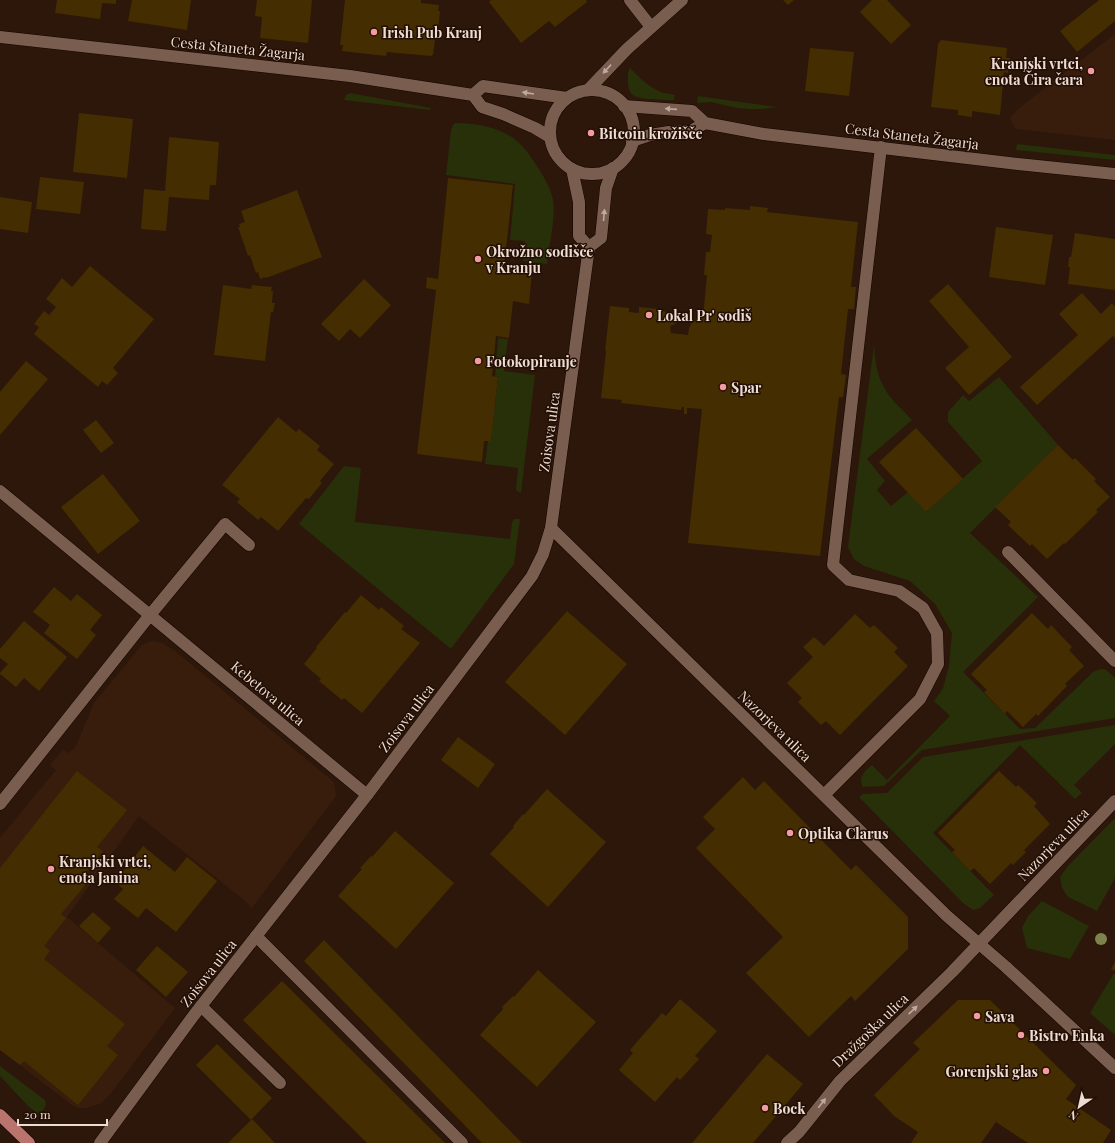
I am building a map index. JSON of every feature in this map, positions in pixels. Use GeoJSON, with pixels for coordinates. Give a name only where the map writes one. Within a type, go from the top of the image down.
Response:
{"type":"FeatureCollection","features":[{"type":"Feature","properties":{"kind":"main road"},"geometry":{"type":"LineString","coordinates":[[0,1115],[29,1143]]}},
{"type":"Feature","properties":{"kind":"street"},"geometry":{"type":"LineString","coordinates":[[630,0],[651,27]]}},
{"type":"Feature","properties":{"kind":"street"},"geometry":{"type":"LineString","coordinates":[[588,90],[627,49],[682,0]]}},
{"type":"Feature","properties":{"kind":"street","name":"Cesta Staneta Žagarja"},"geometry":{"type":"LineString","coordinates":[[0,37],[350,76],[473,95]]}},
{"type":"Feature","properties":{"kind":"street"},"geometry":{"type":"LineString","coordinates":[[550,137],[522,122],[482,107],[473,95],[483,86],[567,98]]}},
{"type":"Feature","properties":{"kind":"street"},"geometry":{"type":"LineString","coordinates":[[588,90],[601,91],[612,95],[621,102],[633,121],[634,135],[631,148],[624,160],[613,168],[601,173],[587,174],[572,169],[562,162],[554,150],[550,137],[550,123],[556,110],[564,100],[575,93],[588,90]]}},
{"type":"Feature","properties":{"kind":"street","name":"Cesta Staneta Žagarja"},"geometry":{"type":"LineString","coordinates":[[624,106],[692,111],[705,123],[764,134],[1115,174]]}},
{"type":"Feature","properties":{"kind":"street"},"geometry":{"type":"LineString","coordinates":[[632,141],[650,135],[691,131],[705,123]]}},
{"type":"Feature","properties":{"kind":"street"},"geometry":{"type":"LineString","coordinates":[[824,795],[920,699],[938,664],[937,633],[922,608],[899,591],[849,580],[833,565],[881,147]]}},
{"type":"Feature","properties":{"kind":"street"},"geometry":{"type":"LineString","coordinates":[[572,169],[578,202],[579,236],[589,247],[602,238],[606,188],[613,168]]}},
{"type":"Feature","properties":{"kind":"street","name":"Zoisova ulica"},"geometry":{"type":"LineString","coordinates":[[100,1143],[201,1006],[367,795],[532,576],[543,554],[551,528],[589,247]]}},
{"type":"Feature","properties":{"kind":"street","name":"Kebetova ulica"},"geometry":{"type":"LineString","coordinates":[[0,491],[367,795]]}},
{"type":"Feature","properties":{"kind":"street"},"geometry":{"type":"LineString","coordinates":[[0,804],[150,615],[225,524],[249,545]]}},
{"type":"Feature","properties":{"kind":"street","name":"Nazorjeva ulica"},"geometry":{"type":"LineString","coordinates":[[551,528],[947,916],[979,943],[1115,1068]]}},
{"type":"Feature","properties":{"kind":"street"},"geometry":{"type":"LineString","coordinates":[[1008,552],[1115,661]]}},
{"type":"Feature","properties":{"kind":"street","name":"Nazorjeva ulica"},"geometry":{"type":"LineString","coordinates":[[979,943],[1115,801]]}},
{"type":"Feature","properties":{"kind":"street"},"geometry":{"type":"LineString","coordinates":[[256,936],[462,1143]]}},
{"type":"Feature","properties":{"kind":"street","name":"Dražgoška ulica"},"geometry":{"type":"LineString","coordinates":[[788,1143],[799,1132],[840,1081],[952,972],[979,943]]}},
{"type":"Feature","properties":{"kind":"street"},"geometry":{"type":"LineString","coordinates":[[201,1006],[280,1083]]}},
{"type":"Feature","properties":{"kind":"shaded area","name":"Kranjski vrtci, enota Čira čara"},"geometry":{"type":"Polygon","coordinates":[[[1115,34],[1115,140],[1015,129],[1010,118],[1019,108],[1115,34]]]}},
{"type":"Feature","properties":{"kind":"shaded area","name":"Kranjski vrtci, enota Janina"},"geometry":{"type":"Polygon","coordinates":[[[152,641],[162,643],[175,651],[334,782],[336,796],[252,908],[139,816],[67,917],[175,1008],[109,1096],[101,1103],[85,1108],[78,1108],[0,1050],[0,838],[56,770],[50,765],[63,750],[69,753],[76,746],[94,703],[142,645],[152,641]]]}},
{"type":"Feature","properties":{"kind":"green space"},"geometry":{"type":"Polygon","coordinates":[[[630,68],[640,78],[655,89],[667,94],[675,95],[674,100],[646,99],[636,97],[629,90],[628,74],[630,68]]]}},
{"type":"Feature","properties":{"kind":"green space"},"geometry":{"type":"Polygon","coordinates":[[[350,93],[431,108],[430,110],[344,100],[346,95],[350,93]]]}},
{"type":"Feature","properties":{"kind":"green space"},"geometry":{"type":"Polygon","coordinates":[[[698,96],[777,107],[749,109],[711,102],[697,103],[698,96]]]}},
{"type":"Feature","properties":{"kind":"green space"},"geometry":{"type":"Polygon","coordinates":[[[455,123],[473,124],[492,128],[509,135],[525,149],[539,169],[551,192],[554,207],[547,264],[523,261],[525,241],[510,240],[515,184],[446,175],[451,130],[455,123]]]}},
{"type":"Feature","properties":{"kind":"green space"},"geometry":{"type":"Polygon","coordinates":[[[1017,144],[1115,155],[1115,160],[1016,150],[1017,144]]]}},
{"type":"Feature","properties":{"kind":"green space"},"geometry":{"type":"Polygon","coordinates":[[[498,338],[508,339],[504,371],[535,375],[521,493],[516,489],[518,468],[485,464],[488,441],[491,441],[498,377],[495,376],[498,338]]]}},
{"type":"Feature","properties":{"kind":"green space"},"geometry":{"type":"Polygon","coordinates":[[[874,345],[879,377],[884,387],[895,402],[912,420],[867,459],[885,481],[877,490],[891,506],[908,492],[926,512],[982,461],[948,422],[948,412],[963,395],[969,401],[999,377],[1058,445],[970,533],[1038,597],[963,672],[1020,729],[1035,728],[1093,672],[1100,669],[1105,669],[1115,678],[1115,718],[922,750],[884,786],[862,787],[861,778],[865,771],[872,765],[887,780],[950,716],[934,701],[943,688],[949,666],[952,633],[935,604],[910,581],[864,566],[854,559],[848,547],[874,345]]]}},
{"type":"Feature","properties":{"kind":"green space"},"geometry":{"type":"Polygon","coordinates":[[[344,466],[361,468],[355,522],[510,539],[514,519],[520,519],[514,564],[451,649],[299,524],[344,466]]]}},
{"type":"Feature","properties":{"kind":"green space"},"geometry":{"type":"Polygon","coordinates":[[[1115,725],[1115,744],[1074,785],[1082,793],[1075,799],[1020,745],[933,833],[994,895],[980,908],[973,910],[963,903],[859,797],[863,794],[887,793],[923,757],[1115,725]]]}},
{"type":"Feature","properties":{"kind":"green space"},"geometry":{"type":"Polygon","coordinates":[[[1115,818],[1115,878],[1097,911],[1068,897],[1062,888],[1060,877],[1067,867],[1115,818]]]}},
{"type":"Feature","properties":{"kind":"green space"},"geometry":{"type":"Polygon","coordinates":[[[1042,901],[1089,926],[1070,959],[1027,948],[1022,928],[1028,916],[1042,901]]]}},
{"type":"Feature","properties":{"kind":"green space"},"geometry":{"type":"Polygon","coordinates":[[[1114,973],[1115,974],[1115,1035],[1090,1013],[1114,973]]]}},
{"type":"Feature","properties":{"kind":"green space"},"geometry":{"type":"Polygon","coordinates":[[[0,1066],[45,1100],[46,1105],[40,1115],[29,1107],[0,1076],[0,1066]]]}},
{"type":"Feature","properties":{"kind":"building"},"geometry":{"type":"Polygon","coordinates":[[[57,0],[116,0],[116,4],[102,3],[100,19],[55,13],[57,0]]]}},
{"type":"Feature","properties":{"kind":"building"},"geometry":{"type":"Polygon","coordinates":[[[132,0],[191,0],[187,30],[128,21],[132,0]]]}},
{"type":"Feature","properties":{"kind":"building"},"geometry":{"type":"Polygon","coordinates":[[[257,0],[312,0],[308,43],[260,38],[262,17],[255,16],[257,0]]]}},
{"type":"Feature","properties":{"kind":"building"},"geometry":{"type":"Polygon","coordinates":[[[345,0],[421,0],[421,3],[439,5],[438,11],[440,11],[438,32],[436,32],[433,55],[387,52],[386,56],[342,51],[343,45],[340,45],[345,0]]]}},
{"type":"Feature","properties":{"kind":"building"},"geometry":{"type":"Polygon","coordinates":[[[491,0],[586,0],[587,2],[555,27],[549,21],[521,43],[489,2],[491,0]]]}},
{"type":"Feature","properties":{"kind":"building"},"geometry":{"type":"Polygon","coordinates":[[[783,0],[794,0],[788,5],[783,0]]]}},
{"type":"Feature","properties":{"kind":"building"},"geometry":{"type":"Polygon","coordinates":[[[872,0],[887,0],[911,25],[891,44],[860,12],[872,0]]]}},
{"type":"Feature","properties":{"kind":"building"},"geometry":{"type":"Polygon","coordinates":[[[1099,0],[1115,0],[1115,21],[1077,52],[1060,31],[1099,0]]]}},
{"type":"Feature","properties":{"kind":"building"},"geometry":{"type":"Polygon","coordinates":[[[941,40],[1007,48],[1006,58],[1010,58],[1008,73],[1004,72],[1000,115],[972,111],[972,117],[958,115],[958,110],[931,107],[938,44],[941,40]]]}},
{"type":"Feature","properties":{"kind":"building"},"geometry":{"type":"Polygon","coordinates":[[[810,48],[854,52],[849,96],[805,91],[810,48]]]}},
{"type":"Feature","properties":{"kind":"building"},"geometry":{"type":"Polygon","coordinates":[[[79,113],[133,119],[127,178],[73,172],[79,113]]]}},
{"type":"Feature","properties":{"kind":"building"},"geometry":{"type":"Polygon","coordinates":[[[169,137],[219,142],[216,185],[210,185],[209,200],[169,197],[166,231],[141,229],[144,189],[165,191],[169,137]]]}},
{"type":"Feature","properties":{"kind":"building"},"geometry":{"type":"Polygon","coordinates":[[[40,177],[84,182],[80,214],[36,209],[40,177]]]}},
{"type":"Feature","properties":{"kind":"building"},"geometry":{"type":"Polygon","coordinates":[[[448,178],[513,185],[504,267],[532,271],[529,304],[513,301],[509,338],[496,336],[492,376],[498,377],[491,441],[484,441],[482,462],[417,454],[436,290],[426,288],[427,277],[438,279],[448,178]]]}},
{"type":"Feature","properties":{"kind":"building"},"geometry":{"type":"Polygon","coordinates":[[[297,190],[322,257],[260,279],[258,272],[256,273],[250,255],[248,256],[238,227],[240,227],[239,224],[245,222],[241,211],[297,190]]]}},
{"type":"Feature","properties":{"kind":"building"},"geometry":{"type":"Polygon","coordinates":[[[0,197],[32,202],[28,233],[0,229],[0,197]]]}},
{"type":"Feature","properties":{"kind":"building","name":"Spar"},"geometry":{"type":"Polygon","coordinates":[[[750,206],[768,208],[767,212],[858,222],[851,287],[856,287],[854,309],[848,309],[841,374],[846,375],[843,397],[839,397],[820,556],[688,543],[702,409],[687,408],[687,414],[684,414],[684,407],[682,407],[681,410],[621,403],[622,400],[601,398],[610,306],[629,308],[629,312],[639,313],[639,307],[659,309],[670,314],[677,323],[670,326],[671,333],[688,335],[691,324],[697,318],[703,317],[707,275],[704,275],[706,252],[710,252],[712,235],[706,234],[708,209],[725,210],[725,208],[750,210],[750,206]]]}},
{"type":"Feature","properties":{"kind":"building"},"geometry":{"type":"Polygon","coordinates":[[[996,227],[1053,235],[1045,285],[989,277],[996,227]]]}},
{"type":"Feature","properties":{"kind":"building"},"geometry":{"type":"Polygon","coordinates":[[[1075,233],[1115,239],[1115,290],[1068,284],[1070,267],[1068,267],[1069,257],[1071,257],[1075,233]]]}},
{"type":"Feature","properties":{"kind":"building"},"geometry":{"type":"Polygon","coordinates":[[[90,266],[154,319],[113,368],[118,373],[107,385],[102,381],[98,387],[34,334],[39,327],[34,324],[44,311],[49,315],[56,307],[46,299],[62,278],[72,287],[90,266]]]}},
{"type":"Feature","properties":{"kind":"building"},"geometry":{"type":"Polygon","coordinates":[[[364,279],[391,305],[360,338],[350,329],[339,341],[321,324],[364,279]]]}},
{"type":"Feature","properties":{"kind":"building"},"geometry":{"type":"Polygon","coordinates":[[[948,284],[1012,357],[969,395],[945,368],[969,347],[929,301],[948,284]]]}},
{"type":"Feature","properties":{"kind":"building"},"geometry":{"type":"Polygon","coordinates":[[[223,285],[251,289],[252,285],[272,287],[272,303],[275,303],[273,312],[271,312],[265,361],[214,355],[223,285]]]}},
{"type":"Feature","properties":{"kind":"building"},"geometry":{"type":"Polygon","coordinates":[[[1082,293],[1101,314],[1112,303],[1115,307],[1115,339],[1113,336],[1037,405],[1020,387],[1078,335],[1059,314],[1082,293]]]}},
{"type":"Feature","properties":{"kind":"building"},"geometry":{"type":"Polygon","coordinates":[[[26,361],[48,379],[0,435],[0,392],[26,361]]]}},
{"type":"Feature","properties":{"kind":"building"},"geometry":{"type":"Polygon","coordinates":[[[278,417],[296,432],[299,429],[320,446],[317,450],[334,464],[320,481],[322,483],[309,499],[306,498],[278,531],[261,517],[258,520],[237,502],[240,499],[222,485],[278,417]]]}},
{"type":"Feature","properties":{"kind":"building"},"geometry":{"type":"Polygon","coordinates":[[[96,420],[114,443],[101,453],[83,430],[96,420]]]}},
{"type":"Feature","properties":{"kind":"building"},"geometry":{"type":"Polygon","coordinates":[[[916,428],[963,479],[926,512],[879,462],[916,428]]]}},
{"type":"Feature","properties":{"kind":"building"},"geometry":{"type":"Polygon","coordinates":[[[1058,445],[1073,460],[1075,458],[1096,479],[1094,481],[1110,497],[1096,510],[1098,512],[1047,559],[1032,544],[1030,546],[1008,525],[1011,522],[995,507],[1058,445]]]}},
{"type":"Feature","properties":{"kind":"building"},"geometry":{"type":"Polygon","coordinates":[[[103,474],[140,521],[98,554],[61,507],[103,474]]]}},
{"type":"Feature","properties":{"kind":"building"},"geometry":{"type":"Polygon","coordinates":[[[54,587],[71,601],[77,594],[102,615],[90,630],[96,635],[77,659],[44,633],[50,625],[33,612],[54,587]]]}},
{"type":"Feature","properties":{"kind":"building"},"geometry":{"type":"Polygon","coordinates":[[[361,595],[379,610],[381,607],[404,626],[401,629],[420,643],[362,713],[344,698],[342,700],[319,681],[321,679],[304,664],[317,648],[316,647],[361,595]]]}},
{"type":"Feature","properties":{"kind":"building"},"geometry":{"type":"Polygon","coordinates":[[[567,611],[627,664],[565,735],[505,682],[567,611]]]}},
{"type":"Feature","properties":{"kind":"building"},"geometry":{"type":"Polygon","coordinates":[[[1032,613],[1048,629],[1051,625],[1072,647],[1069,650],[1084,666],[1065,684],[1067,686],[1038,716],[1036,714],[1023,727],[1007,711],[1005,714],[984,692],[987,690],[971,674],[1032,613]]]}},
{"type":"Feature","properties":{"kind":"building"},"geometry":{"type":"Polygon","coordinates":[[[855,614],[870,628],[874,625],[898,648],[894,652],[908,666],[840,735],[826,721],[821,725],[798,702],[802,698],[787,683],[813,657],[803,647],[814,637],[824,646],[855,614]]]}},
{"type":"Feature","properties":{"kind":"building"},"geometry":{"type":"Polygon","coordinates":[[[24,621],[67,657],[39,691],[24,678],[16,687],[0,674],[8,664],[0,658],[0,649],[24,621]]]}},
{"type":"Feature","properties":{"kind":"building"},"geometry":{"type":"Polygon","coordinates":[[[458,737],[495,764],[478,788],[441,760],[458,737]]]}},
{"type":"Feature","properties":{"kind":"building"},"geometry":{"type":"Polygon","coordinates":[[[77,771],[127,810],[97,847],[103,851],[81,878],[87,883],[61,914],[66,918],[44,946],[50,951],[44,959],[125,1024],[107,1046],[118,1055],[78,1105],[24,1061],[20,1065],[0,1050],[0,868],[77,771]]]}},
{"type":"Feature","properties":{"kind":"building"},"geometry":{"type":"Polygon","coordinates":[[[999,771],[1016,787],[1018,785],[1037,803],[1034,806],[1050,824],[1024,850],[1026,852],[1013,865],[1011,863],[990,884],[974,868],[970,871],[952,852],[955,850],[938,833],[999,771]]]}},
{"type":"Feature","properties":{"kind":"building"},"geometry":{"type":"Polygon","coordinates":[[[743,777],[755,790],[764,781],[851,870],[856,865],[908,917],[908,949],[855,1001],[851,996],[809,1037],[746,973],[783,937],[696,848],[715,829],[703,817],[743,777]]]}},
{"type":"Feature","properties":{"kind":"building"},"geometry":{"type":"Polygon","coordinates":[[[547,789],[606,842],[548,907],[490,854],[514,827],[513,826],[523,814],[524,815],[547,789]]]}},
{"type":"Feature","properties":{"kind":"building"},"geometry":{"type":"Polygon","coordinates":[[[395,831],[454,883],[396,949],[338,896],[362,869],[360,868],[395,831]]]}},
{"type":"Feature","properties":{"kind":"building"},"geometry":{"type":"Polygon","coordinates":[[[143,846],[175,872],[187,857],[217,881],[176,932],[146,908],[138,918],[114,899],[123,889],[115,882],[143,846]]]}},
{"type":"Feature","properties":{"kind":"building"},"geometry":{"type":"Polygon","coordinates":[[[93,912],[111,928],[98,943],[79,926],[93,912]]]}},
{"type":"Feature","properties":{"kind":"building"},"geometry":{"type":"Polygon","coordinates":[[[324,940],[522,1143],[482,1143],[304,961],[324,940]]]}},
{"type":"Feature","properties":{"kind":"building"},"geometry":{"type":"Polygon","coordinates":[[[157,946],[188,972],[166,997],[136,970],[157,946]]]}},
{"type":"Feature","properties":{"kind":"building"},"geometry":{"type":"Polygon","coordinates":[[[1115,962],[1115,971],[1111,969],[1115,962]]]}},
{"type":"Feature","properties":{"kind":"building"},"geometry":{"type":"Polygon","coordinates":[[[538,970],[596,1022],[537,1087],[480,1035],[503,1009],[502,1007],[513,996],[514,997],[538,970]]]}},
{"type":"Feature","properties":{"kind":"building"},"geometry":{"type":"Polygon","coordinates":[[[282,981],[445,1143],[367,1143],[243,1020],[282,981]]]}},
{"type":"Feature","properties":{"kind":"building"},"geometry":{"type":"Polygon","coordinates":[[[680,999],[717,1031],[695,1056],[699,1059],[680,1080],[677,1077],[655,1102],[619,1070],[633,1053],[630,1050],[662,1013],[666,1016],[680,999]]]}},
{"type":"Feature","properties":{"kind":"building"},"geometry":{"type":"Polygon","coordinates":[[[958,1000],[990,1000],[1076,1085],[1066,1099],[1111,1130],[1103,1143],[1028,1143],[996,1122],[981,1143],[911,1143],[918,1132],[894,1116],[874,1095],[920,1049],[913,1043],[958,1000]]]}},
{"type":"Feature","properties":{"kind":"building"},"geometry":{"type":"Polygon","coordinates":[[[217,1044],[272,1098],[251,1120],[196,1065],[217,1044]]]}},
{"type":"Feature","properties":{"kind":"building"},"geometry":{"type":"Polygon","coordinates":[[[767,1054],[803,1084],[753,1143],[692,1143],[767,1054]]]}},
{"type":"Feature","properties":{"kind":"building"},"geometry":{"type":"Polygon","coordinates":[[[252,1119],[275,1143],[228,1143],[252,1119]]]}},
{"type":"Feature","properties":{"kind":"place","name":"Irish Pub Kranj"},"geometry":{"type":"Point","coordinates":[374,32]}},
{"type":"Feature","properties":{"kind":"place","name":"Kranjski vrtci, enota Čira čara"},"geometry":{"type":"Point","coordinates":[1091,71]}},
{"type":"Feature","properties":{"kind":"place","name":"Bitcoin krožišče"},"geometry":{"type":"Point","coordinates":[591,133]}},
{"type":"Feature","properties":{"kind":"place","name":"Okrožno sodišče v Kranju"},"geometry":{"type":"Point","coordinates":[478,259]}},
{"type":"Feature","properties":{"kind":"place","name":"Lokal Pr' sodiš"},"geometry":{"type":"Point","coordinates":[649,315]}},
{"type":"Feature","properties":{"kind":"place","name":"Fotokopiranje"},"geometry":{"type":"Point","coordinates":[478,361]}},
{"type":"Feature","properties":{"kind":"place","name":"Spar"},"geometry":{"type":"Point","coordinates":[723,387]}},
{"type":"Feature","properties":{"kind":"place","name":"Optika Clarus"},"geometry":{"type":"Point","coordinates":[790,833]}},
{"type":"Feature","properties":{"kind":"place","name":"Kranjski vrtci, enota Janina"},"geometry":{"type":"Point","coordinates":[51,869]}},
{"type":"Feature","properties":{"kind":"place","name":"Sava"},"geometry":{"type":"Point","coordinates":[977,1016]}},
{"type":"Feature","properties":{"kind":"place","name":"Bistro Enka"},"geometry":{"type":"Point","coordinates":[1021,1035]}},
{"type":"Feature","properties":{"kind":"place","name":"Gorenjski glas"},"geometry":{"type":"Point","coordinates":[1046,1071]}},
{"type":"Feature","properties":{"kind":"place","name":"Bock"},"geometry":{"type":"Point","coordinates":[765,1108]}}]}
